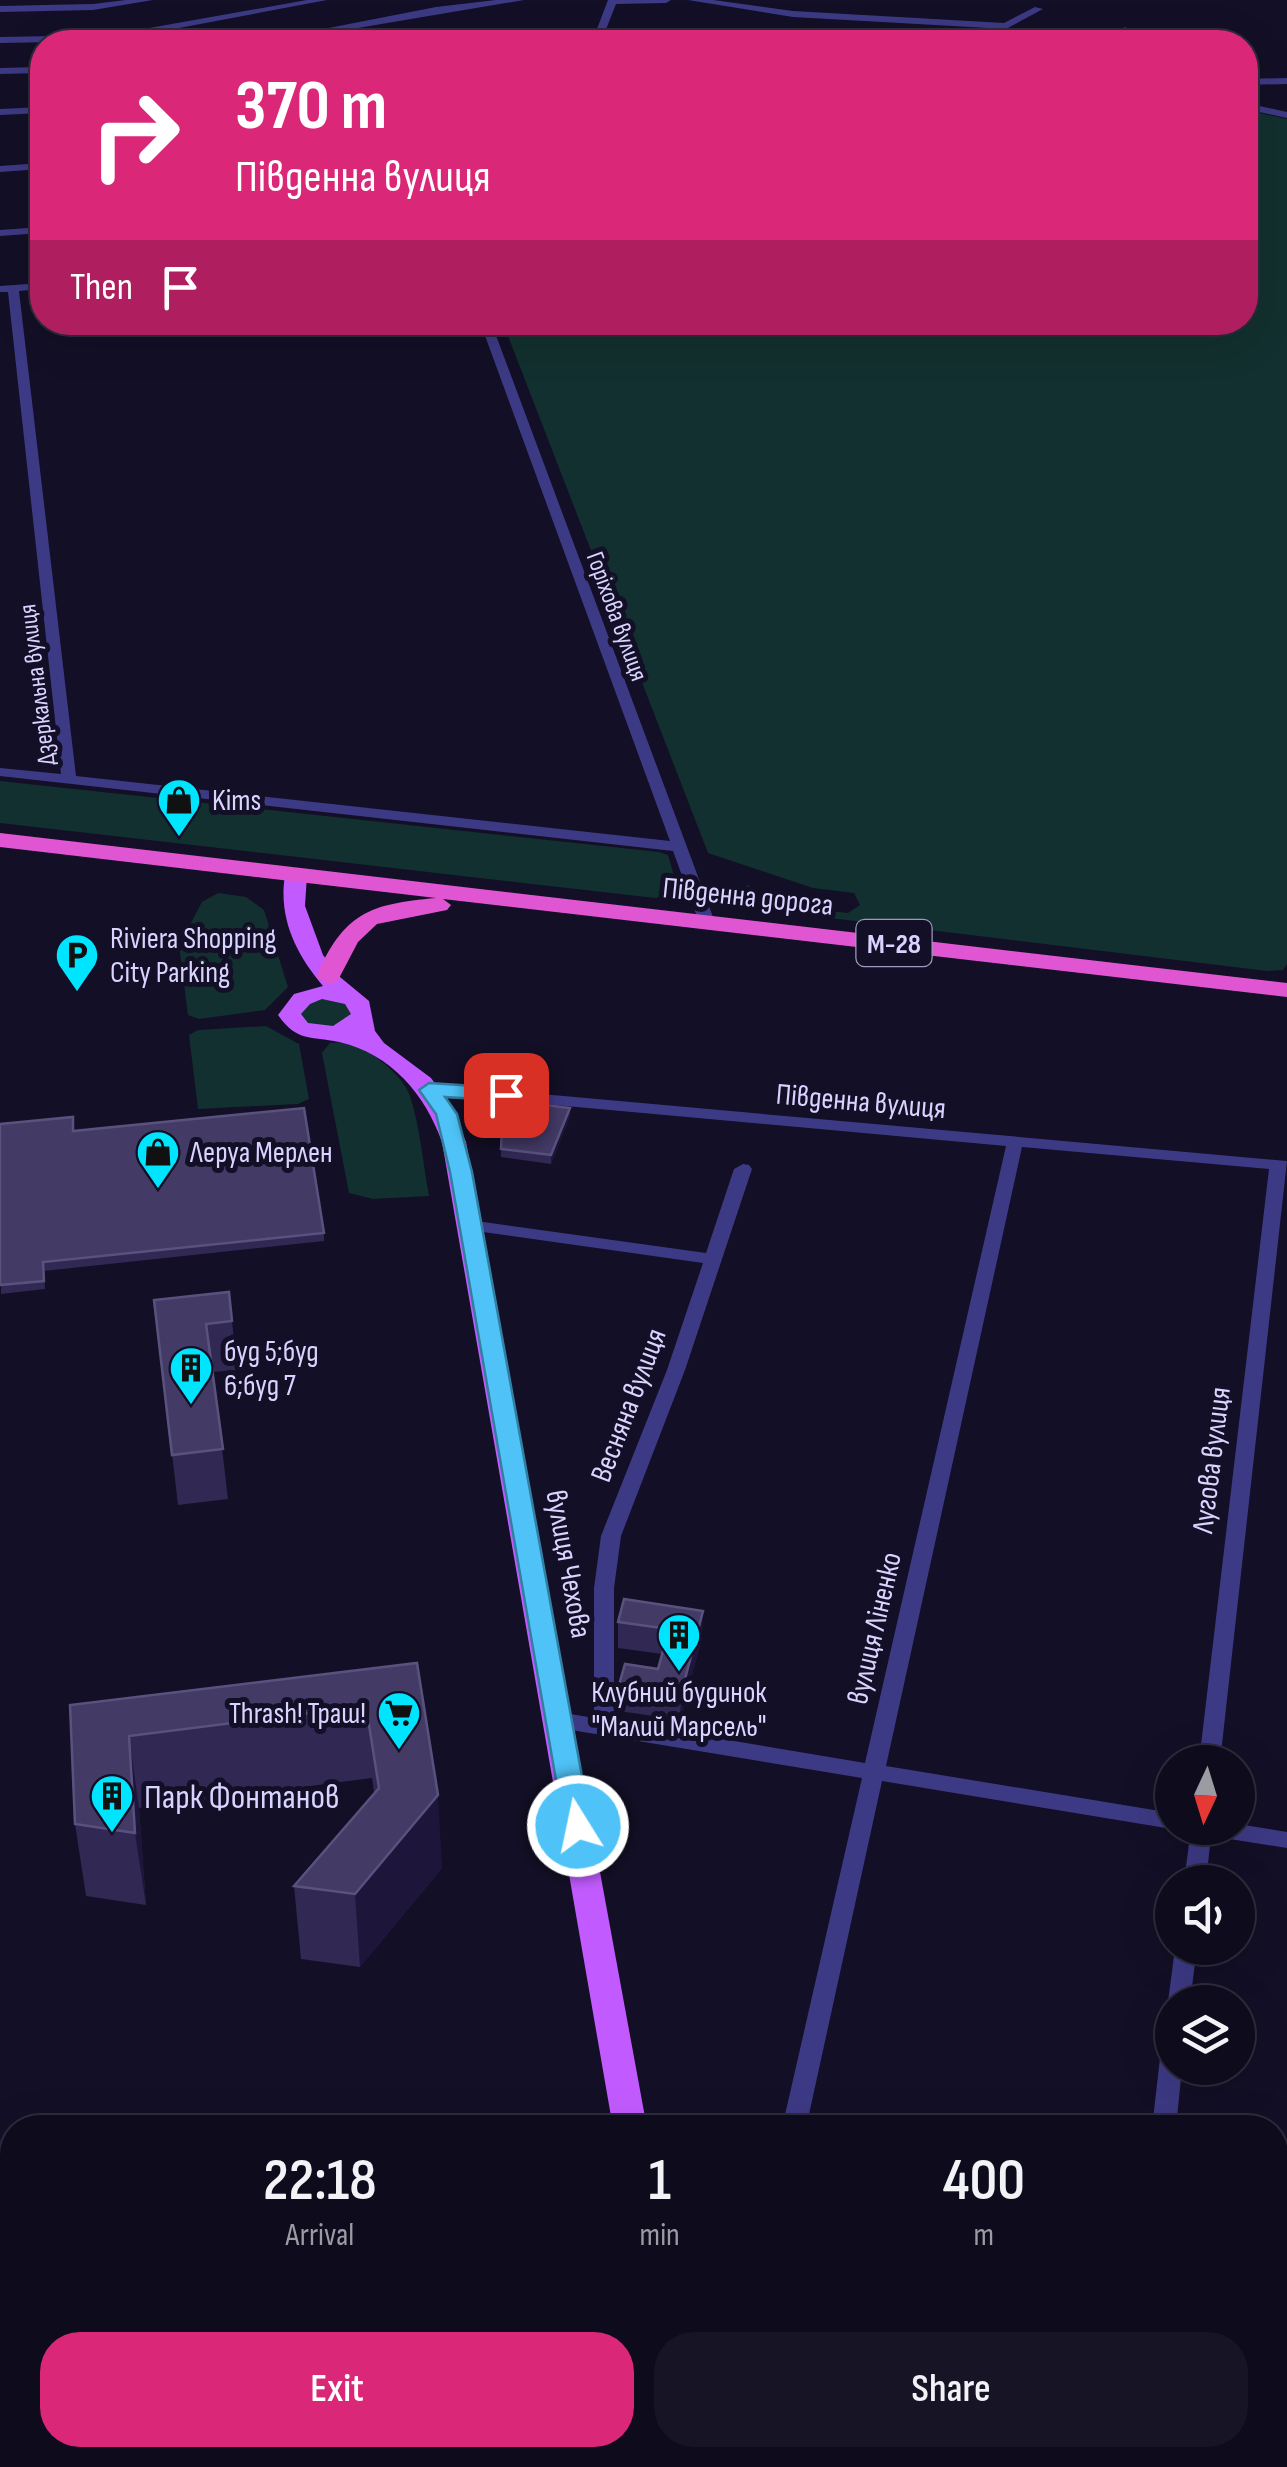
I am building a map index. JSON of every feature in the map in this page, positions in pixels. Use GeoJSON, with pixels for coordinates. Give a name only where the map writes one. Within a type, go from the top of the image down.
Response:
{"type":"FeatureCollection","features":[{"type":"Feature","properties":{"kind":"highway","name":"М-28"},"geometry":{"type":"LineString","coordinates":[[0,840],[501,902]]}},
{"type":"Feature","properties":{"kind":"highway","name":"Південна дорога"},"geometry":{"type":"LineString","coordinates":[[501,902],[1287,990]]}},
{"type":"Feature","properties":{"kind":"highway"},"geometry":{"type":"LineString","coordinates":[[328,977],[342,940],[368,918],[407,907],[501,902]]}},
{"type":"Feature","properties":{"kind":"main road"},"geometry":{"type":"LineString","coordinates":[[296,875],[294,907],[310,952],[357,1007]]}},
{"type":"Feature","properties":{"kind":"main road"},"geometry":{"type":"LineString","coordinates":[[310,952],[310,976],[290,1010],[294,1025],[326,1034],[344,1030],[357,1007]]}},
{"type":"Feature","properties":{"kind":"main road"},"geometry":{"type":"LineString","coordinates":[[299,1000],[330,992],[357,1007]]}},
{"type":"Feature","properties":{"kind":"main road","name":"вулиця Чехова"},"geometry":{"type":"LineString","coordinates":[[357,1007],[374,1045]]}},
{"type":"Feature","properties":{"kind":"main road","name":"вулиця Чехова"},"geometry":{"type":"LineString","coordinates":[[326,1034],[374,1045],[429,1090],[446,1114],[628,2115]]}},
{"type":"Feature","properties":{"kind":"street"},"geometry":{"type":"LineString","coordinates":[[0,9],[93,7],[148,0]]}},
{"type":"Feature","properties":{"kind":"street"},"geometry":{"type":"LineString","coordinates":[[155,30],[322,0]]}},
{"type":"Feature","properties":{"kind":"street"},"geometry":{"type":"LineString","coordinates":[[327,30],[519,0]]}},
{"type":"Feature","properties":{"kind":"street"},"geometry":{"type":"LineString","coordinates":[[601,30],[613,1],[666,0]]}},
{"type":"Feature","properties":{"kind":"street"},"geometry":{"type":"LineString","coordinates":[[693,0],[792,14],[1006,26],[1038,9]]}},
{"type":"Feature","properties":{"kind":"street"},"geometry":{"type":"LineString","coordinates":[[0,40],[30,39]]}},
{"type":"Feature","properties":{"kind":"street"},"geometry":{"type":"LineString","coordinates":[[0,72],[30,71]]}},
{"type":"Feature","properties":{"kind":"street"},"geometry":{"type":"LineString","coordinates":[[1258,82],[1287,81]]}},
{"type":"Feature","properties":{"kind":"street"},"geometry":{"type":"LineString","coordinates":[[1258,108],[1287,114]]}},
{"type":"Feature","properties":{"kind":"street"},"geometry":{"type":"LineString","coordinates":[[0,112],[30,111]]}},
{"type":"Feature","properties":{"kind":"street"},"geometry":{"type":"LineString","coordinates":[[0,169],[30,167]]}},
{"type":"Feature","properties":{"kind":"street"},"geometry":{"type":"LineString","coordinates":[[0,234],[30,231]]}},
{"type":"Feature","properties":{"kind":"street","name":"Дзеркальна вулиця"},"geometry":{"type":"LineString","coordinates":[[6,289],[69,779]]}},
{"type":"Feature","properties":{"kind":"street","name":"Горіхова вулиця"},"geometry":{"type":"LineString","coordinates":[[491,335],[708,925]]}},
{"type":"Feature","properties":{"kind":"street"},"geometry":{"type":"LineString","coordinates":[[0,772],[680,847]]}},
{"type":"Feature","properties":{"kind":"street","name":"Південна вулиця"},"geometry":{"type":"LineString","coordinates":[[429,1090],[1282,1166]]}},
{"type":"Feature","properties":{"kind":"street","name":"вулиця Ліненко"},"geometry":{"type":"LineString","coordinates":[[797,2115],[1015,1143]]}},
{"type":"Feature","properties":{"kind":"street","name":"Лугова вулиця"},"geometry":{"type":"LineString","coordinates":[[1211,1745],[1282,1166]]}},
{"type":"Feature","properties":{"kind":"street","name":"Весняна вулиця"},"geometry":{"type":"LineString","coordinates":[[604,1728],[604,1588],[611,1536],[676,1370],[743,1169]]}},
{"type":"Feature","properties":{"kind":"street"},"geometry":{"type":"LineString","coordinates":[[469,1225],[712,1259]]}},
{"type":"Feature","properties":{"kind":"street"},"geometry":{"type":"LineString","coordinates":[[559,1720],[1155,1818]]}},
{"type":"Feature","properties":{"kind":"street"},"geometry":{"type":"LineString","coordinates":[[1255,1835],[1287,1840]]}},
{"type":"Feature","properties":{"kind":"street"},"geometry":{"type":"LineString","coordinates":[[1165,2115],[1169,2085]]}},
{"type":"Feature","properties":{"kind":"green space"},"geometry":{"type":"Polygon","coordinates":[[[1258,113],[1287,119],[1287,964],[1283,970],[739,907],[732,894],[749,885],[766,904],[848,913],[860,905],[854,893],[813,888],[708,853],[508,335],[1258,335],[1258,113]]]}},
{"type":"Feature","properties":{"kind":"green space"},"geometry":{"type":"Polygon","coordinates":[[[0,781],[659,852],[668,855],[675,879],[667,895],[655,898],[0,823],[0,781]]]}},
{"type":"Feature","properties":{"kind":"green space"},"geometry":{"type":"Polygon","coordinates":[[[218,893],[246,897],[264,910],[288,987],[265,1010],[199,1019],[188,1015],[179,945],[202,902],[218,893]]]}},
{"type":"Feature","properties":{"kind":"green space"},"geometry":{"type":"Polygon","coordinates":[[[331,996],[356,1010],[344,1026],[306,1028],[296,1007],[331,996]]]}},
{"type":"Feature","properties":{"kind":"green space"},"geometry":{"type":"Polygon","coordinates":[[[266,1026],[299,1044],[309,1099],[298,1104],[198,1109],[189,1035],[198,1030],[266,1026]]]}},
{"type":"Feature","properties":{"kind":"green space"},"geometry":{"type":"Polygon","coordinates":[[[330,1043],[365,1051],[388,1066],[405,1086],[416,1120],[429,1196],[373,1199],[349,1193],[322,1053],[330,1043]]]}},
{"type":"Feature","properties":{"kind":"building"},"geometry":{"type":"Polygon","coordinates":[[[503,1100],[570,1108],[551,1155],[501,1149],[503,1100]]]}},
{"type":"Feature","properties":{"kind":"building","name":"Леруа Мерлен"},"geometry":{"type":"Polygon","coordinates":[[[304,1108],[324,1233],[43,1262],[44,1281],[0,1285],[0,1124],[73,1117],[73,1131],[304,1108]]]}},
{"type":"Feature","properties":{"kind":"building"},"geometry":{"type":"Polygon","coordinates":[[[229,1292],[232,1321],[206,1324],[223,1449],[172,1455],[154,1300],[229,1292]]]}},
{"type":"Feature","properties":{"kind":"building"},"geometry":{"type":"Polygon","coordinates":[[[624,1599],[703,1611],[681,1694],[619,1685],[625,1664],[658,1669],[669,1629],[618,1622],[624,1599]]]}},
{"type":"Feature","properties":{"kind":"building"},"geometry":{"type":"Polygon","coordinates":[[[417,1663],[438,1795],[355,1894],[294,1886],[379,1788],[366,1706],[129,1736],[135,1833],[75,1824],[70,1705],[417,1663]]]}},
{"type":"Feature","properties":{"kind":"place","name":"Kims"},"geometry":{"type":"Point","coordinates":[179,838]}},
{"type":"Feature","properties":{"kind":"place","name":"Riviera Shopping City Parking"},"geometry":{"type":"Point","coordinates":[77,993]}},
{"type":"Feature","properties":{"kind":"place","name":"Леруа Мерлен"},"geometry":{"type":"Point","coordinates":[158,1190]}},
{"type":"Feature","properties":{"kind":"place","name":"буд 5;буд 6;буд 7"},"geometry":{"type":"Point","coordinates":[191,1406]}},
{"type":"Feature","properties":{"kind":"place","name":"Клубний будинок \"Малий Марсель\""},"geometry":{"type":"Point","coordinates":[679,1673]}},
{"type":"Feature","properties":{"kind":"place","name":"Thrash! Траш!"},"geometry":{"type":"Point","coordinates":[399,1751]}},
{"type":"Feature","properties":{"kind":"place","name":"Парк Фонтанов"},"geometry":{"type":"Point","coordinates":[112,1834]}},
{"type":"Feature","properties":{"kind":"route"},"geometry":{"type":"LineString","coordinates":[[506,1095],[429,1090],[446,1114],[461,1172],[578,1826]]}}]}
